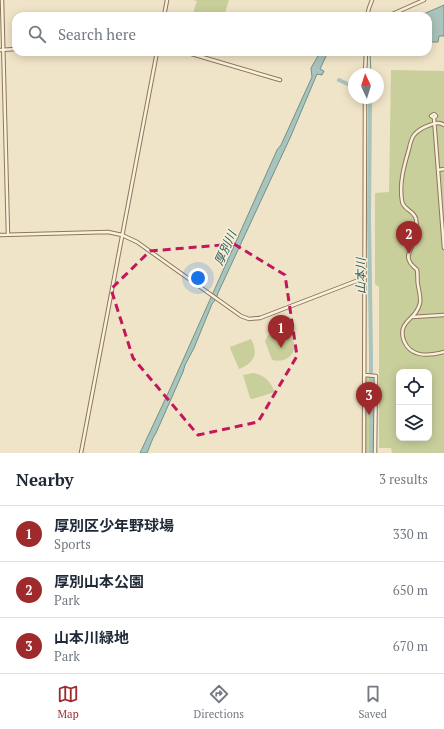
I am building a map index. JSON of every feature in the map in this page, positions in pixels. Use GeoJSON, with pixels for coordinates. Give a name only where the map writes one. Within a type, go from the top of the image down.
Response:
{"type":"FeatureCollection","features":[{"type":"Feature","properties":{"kind":"street"},"geometry":{"type":"LineString","coordinates":[[2,0],[1,50],[8,235]]}},
{"type":"Feature","properties":{"kind":"street"},"geometry":{"type":"LineString","coordinates":[[165,12],[167,0]]}},
{"type":"Feature","properties":{"kind":"street"},"geometry":{"type":"LineString","coordinates":[[368,12],[372,0]]}},
{"type":"Feature","properties":{"kind":"street"},"geometry":{"type":"LineString","coordinates":[[397,12],[424,0]]}},
{"type":"Feature","properties":{"kind":"street"},"geometry":{"type":"LineString","coordinates":[[1,50],[12,49]]}},
{"type":"Feature","properties":{"kind":"street"},"geometry":{"type":"LineString","coordinates":[[81,453],[156,56]]}},
{"type":"Feature","properties":{"kind":"street"},"geometry":{"type":"LineString","coordinates":[[199,56],[280,80]]}},
{"type":"Feature","properties":{"kind":"street"},"geometry":{"type":"LineString","coordinates":[[366,56],[366,68]]}},
{"type":"Feature","properties":{"kind":"street"},"geometry":{"type":"LineString","coordinates":[[364,453],[365,104]]}},
{"type":"Feature","properties":{"kind":"street"},"geometry":{"type":"LineString","coordinates":[[434,118],[444,248]]}},
{"type":"Feature","properties":{"kind":"street"},"geometry":{"type":"LineString","coordinates":[[444,125],[441,123],[434,124],[418,131],[412,138],[405,160],[401,190],[403,205],[414,214],[416,220],[415,240],[409,252],[408,258],[417,270],[420,301],[418,309],[404,327],[402,333],[403,338],[408,348],[416,354],[436,354],[444,352]]}},
{"type":"Feature","properties":{"kind":"street"},"geometry":{"type":"LineString","coordinates":[[438,170],[444,170]]}},
{"type":"Feature","properties":{"kind":"street"},"geometry":{"type":"LineString","coordinates":[[0,235],[108,232],[122,235],[137,242],[223,304],[241,316],[249,319],[260,318],[364,278]]}},
{"type":"Feature","properties":{"kind":"street"},"geometry":{"type":"LineString","coordinates":[[411,318],[444,315]]}},
{"type":"Feature","properties":{"kind":"street"},"geometry":{"type":"LineString","coordinates":[[365,375],[375,376],[375,453]]}},
{"type":"Feature","properties":{"kind":"highlighted area"},"geometry":{"type":"Polygon","coordinates":[[[234,244],[285,275],[297,356],[258,422],[198,435],[133,358],[111,289],[150,251],[234,244]]]}},
{"type":"Feature","properties":{"kind":"green space"},"geometry":{"type":"Polygon","coordinates":[[[193,0],[229,0],[225,12],[193,12],[197,1],[193,0]]]}},
{"type":"Feature","properties":{"kind":"green space"},"geometry":{"type":"Polygon","coordinates":[[[391,70],[444,71],[444,453],[392,453],[391,448],[379,448],[379,287],[375,284],[375,193],[389,192],[391,70]]]}},
{"type":"Feature","properties":{"kind":"green space"},"geometry":{"type":"Polygon","coordinates":[[[268,335],[290,335],[294,346],[292,355],[284,360],[272,360],[265,341],[268,335]]]}},
{"type":"Feature","properties":{"kind":"green space"},"geometry":{"type":"Polygon","coordinates":[[[251,339],[255,349],[254,357],[248,364],[239,369],[230,347],[251,339]]]}},
{"type":"Feature","properties":{"kind":"green space"},"geometry":{"type":"Polygon","coordinates":[[[253,373],[261,375],[267,379],[275,392],[252,399],[250,398],[243,375],[253,373]]]}},
{"type":"Feature","properties":{"kind":"green space"},"geometry":{"type":"Polygon","coordinates":[[[365,377],[374,377],[373,453],[365,453],[365,377]]]}},
{"type":"Feature","properties":{"kind":"water"},"geometry":{"type":"Polygon","coordinates":[[[444,5],[444,36],[439,36],[438,42],[432,42],[432,12],[428,12],[444,5]]]}},
{"type":"Feature","properties":{"kind":"water"},"geometry":{"type":"Polygon","coordinates":[[[318,56],[326,56],[320,69],[324,71],[322,75],[317,74],[290,138],[212,304],[147,453],[140,453],[277,150],[281,145],[312,77],[311,68],[318,56]]]}},
{"type":"Feature","properties":{"kind":"waterway"},"geometry":{"type":"LineString","coordinates":[[370,56],[371,68]]}},
{"type":"Feature","properties":{"kind":"waterway","name":"山本川"},"geometry":{"type":"LineString","coordinates":[[339,80],[348,84]]}},
{"type":"Feature","properties":{"kind":"waterway","name":"山本川"},"geometry":{"type":"LineString","coordinates":[[370,104],[369,218],[371,453]]}},
{"type":"Feature","properties":{"kind":"place","name":"厚別山本公園"},"geometry":{"type":"Point","coordinates":[409,254]}},
{"type":"Feature","properties":{"kind":"place","name":"厚別区少年野球場"},"geometry":{"type":"Point","coordinates":[281,348]}},
{"type":"Feature","properties":{"kind":"place","name":"山本川緑地"},"geometry":{"type":"Point","coordinates":[369,415]}},
{"type":"Feature","properties":{"kind":"water label","name":"厚別川"},"geometry":{"type":"Point","coordinates":[225,248]}}]}
